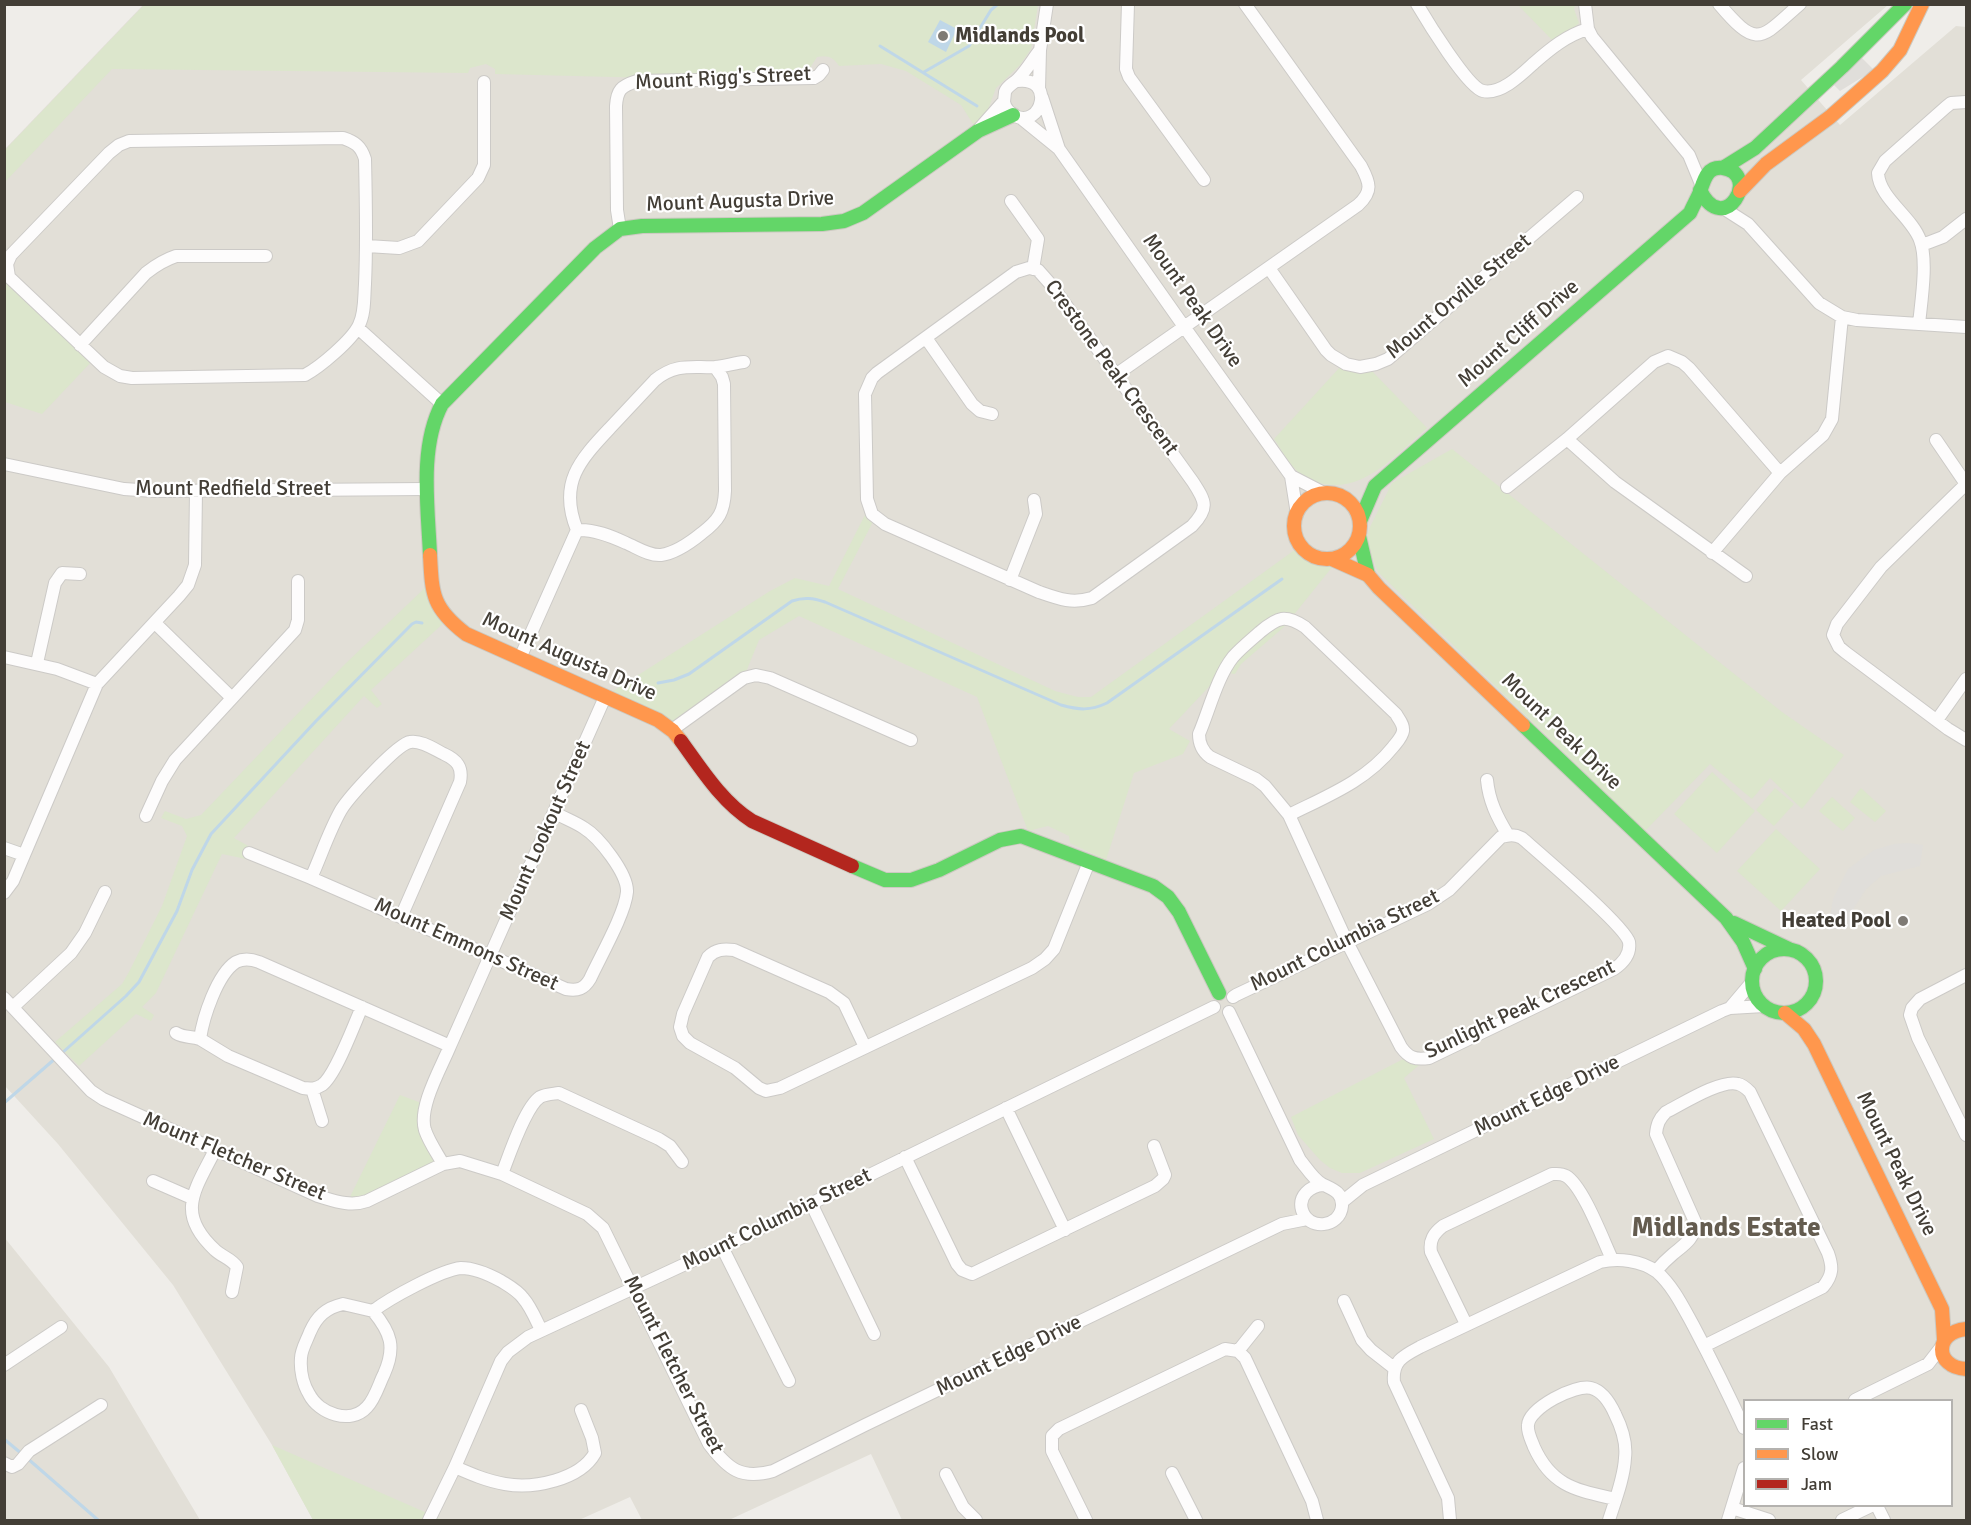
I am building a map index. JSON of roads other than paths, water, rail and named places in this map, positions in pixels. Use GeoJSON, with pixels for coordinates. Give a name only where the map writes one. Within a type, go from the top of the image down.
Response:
{"type":"FeatureCollection","features":[{"type":"Feature","properties":{"kind":"street"},"geometry":{"type":"LineString","coordinates":[[1017,116],[1029,117],[1041,106],[1040,50],[1047,4]]}},
{"type":"Feature","properties":{"kind":"street"},"geometry":{"type":"LineString","coordinates":[[1128,4],[1126,69],[1129,77],[1204,180]]}},
{"type":"Feature","properties":{"kind":"street"},"geometry":{"type":"LineString","coordinates":[[1117,374],[1358,205],[1367,195],[1368,179],[1361,166],[1245,4]]}},
{"type":"Feature","properties":{"kind":"street"},"geometry":{"type":"LineString","coordinates":[[1417,4],[1463,74],[1473,86],[1482,91],[1491,92],[1500,89],[1526,71],[1562,40],[1588,28]]}},
{"type":"Feature","properties":{"kind":"street"},"geometry":{"type":"LineString","coordinates":[[1585,4],[1588,28],[1592,38],[1689,155],[1706,202],[1748,224],[1819,303],[1842,316],[1857,320],[1966,327]]}},
{"type":"Feature","properties":{"kind":"street"},"geometry":{"type":"LineString","coordinates":[[1719,4],[1744,31],[1759,35],[1768,33],[1800,4]]}},
{"type":"Feature","properties":{"kind":"street"},"geometry":{"type":"LineString","coordinates":[[1701,187],[1708,172],[1718,169],[1755,148],[1842,67],[1905,4]]}},
{"type":"Feature","properties":{"kind":"street"},"geometry":{"type":"LineString","coordinates":[[1690,213],[1729,206],[1766,164],[1830,117],[1882,70],[1900,50],[1922,4]]}},
{"type":"Feature","properties":{"kind":"street"},"geometry":{"type":"LineString","coordinates":[[1884,24],[1891,39],[1900,50]]}},
{"type":"Feature","properties":{"kind":"street"},"geometry":{"type":"LineString","coordinates":[[1004,101],[1009,86],[1017,81],[1040,50]]}},
{"type":"Feature","properties":{"kind":"street","name":"Mount Rigg's Street"},"geometry":{"type":"LineString","coordinates":[[620,229],[616,210],[616,106],[617,96],[622,88],[637,81],[814,78],[823,70]]}},
{"type":"Feature","properties":{"kind":"street"},"geometry":{"type":"LineString","coordinates":[[1017,81],[1025,80],[1033,83],[1041,93]]}},
{"type":"Feature","properties":{"kind":"street"},"geometry":{"type":"LineString","coordinates":[[367,246],[399,248],[418,242],[478,178],[484,165],[484,82]]}},
{"type":"Feature","properties":{"kind":"street","name":"Mount Peak Drive"},"geometry":{"type":"LineString","coordinates":[[1041,93],[1059,149]]}},
{"type":"Feature","properties":{"kind":"street","name":"Mount Peak Drive"},"geometry":{"type":"LineString","coordinates":[[1004,101],[1007,110],[1059,149],[1291,476],[1297,514],[1294,526],[1300,544],[1313,556],[1332,559],[1368,575],[1725,918],[1741,937],[1748,948],[1755,995],[1764,1006],[1776,1012],[1785,1013],[1811,1037],[1942,1309],[1965,1329]]}},
{"type":"Feature","properties":{"kind":"street","name":"Mount Augusta Drive"},"geometry":{"type":"LineString","coordinates":[[1004,101],[978,131],[863,213],[844,221],[822,224],[642,226],[620,229],[595,248],[442,404],[435,417],[429,441],[427,489],[431,582],[434,600],[454,624],[466,634],[658,720],[673,731],[732,806],[752,821],[885,880],[911,880],[925,876],[1000,840],[1011,837],[1028,838],[1145,883],[1168,897],[1226,995]]}},
{"type":"Feature","properties":{"kind":"street"},"geometry":{"type":"LineString","coordinates":[[1919,324],[1922,296],[1922,245],[1915,230],[1881,186],[1878,173],[1885,161],[1946,107],[1966,102]]}},
{"type":"Feature","properties":{"kind":"street","name":"Mount Augusta Drive"},"geometry":{"type":"LineString","coordinates":[[978,131],[1017,116]]}},
{"type":"Feature","properties":{"kind":"street"},"geometry":{"type":"LineString","coordinates":[[343,138],[355,142],[362,150],[365,159],[367,246],[363,315],[358,327],[331,356],[305,375],[132,378],[120,376],[110,371],[80,345],[9,277],[8,261],[13,253],[109,153],[129,141],[343,138]]}},
{"type":"Feature","properties":{"kind":"street"},"geometry":{"type":"LineString","coordinates":[[1689,155],[1718,169],[1733,172],[1738,177],[1739,194],[1748,224]]}},
{"type":"Feature","properties":{"kind":"street","name":"Mount Cliff Drive"},"geometry":{"type":"LineString","coordinates":[[1360,520],[1358,491],[1690,213],[1701,187]]}},
{"type":"Feature","properties":{"kind":"street","name":"Mount Orville Street"},"geometry":{"type":"LineString","coordinates":[[1269,268],[1326,350],[1346,364],[1366,367],[1388,359],[1577,197]]}},
{"type":"Feature","properties":{"kind":"street"},"geometry":{"type":"LineString","coordinates":[[1011,201],[1038,239],[1033,269]]}},
{"type":"Feature","properties":{"kind":"street"},"geometry":{"type":"LineString","coordinates":[[1922,245],[1952,232],[1966,219]]}},
{"type":"Feature","properties":{"kind":"street"},"geometry":{"type":"LineString","coordinates":[[80,345],[146,273],[167,259],[176,256],[266,256]]}},
{"type":"Feature","properties":{"kind":"street","name":"Crestone Peak Crescent"},"geometry":{"type":"LineString","coordinates":[[1029,268],[1038,270],[1117,374],[1203,498],[1204,508],[1201,516],[1192,526],[1092,598],[1080,602],[1065,602],[885,524],[872,514],[868,506],[866,390],[877,373],[926,338],[1016,272],[1029,268]]}},
{"type":"Feature","properties":{"kind":"street"},"geometry":{"type":"LineString","coordinates":[[1712,553],[1780,473],[1823,435],[1832,419],[1842,316]]}},
{"type":"Feature","properties":{"kind":"street"},"geometry":{"type":"LineString","coordinates":[[358,327],[442,404]]}},
{"type":"Feature","properties":{"kind":"street"},"geometry":{"type":"LineString","coordinates":[[926,338],[972,404],[980,411],[992,414]]}},
{"type":"Feature","properties":{"kind":"street"},"geometry":{"type":"LineString","coordinates":[[1507,487],[1567,439],[1654,362],[1668,356],[1682,362],[1693,372],[1780,473]]}},
{"type":"Feature","properties":{"kind":"street"},"geometry":{"type":"LineString","coordinates":[[520,658],[577,530],[572,519],[571,494],[573,480],[584,456],[665,372],[685,366],[714,367],[744,362]]}},
{"type":"Feature","properties":{"kind":"street"},"geometry":{"type":"LineString","coordinates":[[577,530],[598,532],[661,555],[688,543],[714,523],[725,505],[725,491],[724,384],[722,377],[714,367]]}},
{"type":"Feature","properties":{"kind":"street"},"geometry":{"type":"LineString","coordinates":[[1567,439],[1615,482],[1746,576]]}},
{"type":"Feature","properties":{"kind":"street"},"geometry":{"type":"LineString","coordinates":[[1936,440],[1966,484],[1881,567],[1837,624],[1833,635],[1839,647],[1845,652],[1966,740]]}},
{"type":"Feature","properties":{"kind":"street","name":"Mount Redfield Street"},"geometry":{"type":"LineString","coordinates":[[4,464],[124,489],[196,491],[427,489]]}},
{"type":"Feature","properties":{"kind":"street","name":"Mount Peak Drive"},"geometry":{"type":"LineString","coordinates":[[1291,476],[1324,493],[1358,491]]}},
{"type":"Feature","properties":{"kind":"street"},"geometry":{"type":"LineString","coordinates":[[4,893],[13,880],[97,684],[179,596],[192,576],[195,565],[196,491]]}},
{"type":"Feature","properties":{"kind":"street"},"geometry":{"type":"LineString","coordinates":[[1358,491],[1354,506],[1360,520],[1359,536],[1368,575]]}},
{"type":"Feature","properties":{"kind":"street"},"geometry":{"type":"LineString","coordinates":[[1297,514],[1309,499],[1324,493]]}},
{"type":"Feature","properties":{"kind":"street"},"geometry":{"type":"LineString","coordinates":[[1011,580],[1036,514],[1034,500]]}},
{"type":"Feature","properties":{"kind":"street"},"geometry":{"type":"LineString","coordinates":[[1332,559],[1346,553],[1353,547],[1359,536]]}},
{"type":"Feature","properties":{"kind":"street"},"geometry":{"type":"LineString","coordinates":[[37,663],[55,583],[62,573],[80,574]]}},
{"type":"Feature","properties":{"kind":"street"},"geometry":{"type":"LineString","coordinates":[[146,816],[162,781],[175,760],[295,630],[298,620],[298,581]]}},
{"type":"Feature","properties":{"kind":"street"},"geometry":{"type":"LineString","coordinates":[[1289,815],[1350,785],[1363,776],[1386,756],[1403,732],[1402,723],[1396,714],[1305,627],[1293,619],[1284,619],[1277,620],[1266,627],[1233,657],[1220,681],[1199,734],[1199,741],[1204,753],[1256,779],[1289,815],[1347,942]]}},
{"type":"Feature","properties":{"kind":"street"},"geometry":{"type":"LineString","coordinates":[[154,623],[232,698]]}},
{"type":"Feature","properties":{"kind":"street"},"geometry":{"type":"LineString","coordinates":[[4,657],[37,663],[97,684]]}},
{"type":"Feature","properties":{"kind":"street"},"geometry":{"type":"LineString","coordinates":[[673,731],[744,678],[756,675],[770,678],[912,740]]}},
{"type":"Feature","properties":{"kind":"street"},"geometry":{"type":"LineString","coordinates":[[1937,720],[1966,679]]}},
{"type":"Feature","properties":{"kind":"street","name":"Mount Lookout Street"},"geometry":{"type":"LineString","coordinates":[[443,1164],[429,1140],[423,1120],[426,1104],[605,698]]}},
{"type":"Feature","properties":{"kind":"street"},"geometry":{"type":"LineString","coordinates":[[311,878],[347,802],[400,746],[413,741],[421,742],[454,759],[462,773],[401,917]]}},
{"type":"Feature","properties":{"kind":"street"},"geometry":{"type":"LineString","coordinates":[[1487,780],[1488,793],[1495,812],[1508,835]]}},
{"type":"Feature","properties":{"kind":"street","name":"Mount Emmons Street"},"geometry":{"type":"LineString","coordinates":[[249,853],[566,989],[580,989],[590,979],[625,902],[627,890],[623,875],[596,838],[586,829],[555,813]]}},
{"type":"Feature","properties":{"kind":"street","name":"Mount Columbia Street"},"geometry":{"type":"LineString","coordinates":[[1226,995],[1347,942],[1440,897],[1501,837],[1508,835]]}},
{"type":"Feature","properties":{"kind":"street","name":"Sunlight Peak Crescent"},"geometry":{"type":"LineString","coordinates":[[1347,942],[1401,1047],[1407,1055],[1414,1059],[1429,1058],[1620,964],[1627,958],[1629,940],[1622,931],[1522,838],[1508,835]]}},
{"type":"Feature","properties":{"kind":"street"},"geometry":{"type":"LineString","coordinates":[[4,848],[24,855]]}},
{"type":"Feature","properties":{"kind":"street"},"geometry":{"type":"LineString","coordinates":[[865,1047],[844,1003],[839,998],[734,950],[723,949],[713,952],[708,957],[683,1014],[680,1028],[683,1036],[690,1043],[735,1068],[759,1088],[766,1091],[780,1089],[1032,968],[1045,959],[1061,936],[1089,862]]}},
{"type":"Feature","properties":{"kind":"street"},"geometry":{"type":"LineString","coordinates":[[9,1002],[71,953],[85,933],[105,892]]}},
{"type":"Feature","properties":{"kind":"street","name":"Mount Peak Drive"},"geometry":{"type":"LineString","coordinates":[[1725,918],[1805,957],[1814,969],[1816,983],[1811,998],[1811,1037]]}},
{"type":"Feature","properties":{"kind":"street"},"geometry":{"type":"LineString","coordinates":[[1753,975],[1759,961],[1770,953],[1783,949],[1792,950]]}},
{"type":"Feature","properties":{"kind":"street"},"geometry":{"type":"LineString","coordinates":[[200,1039],[207,1011],[225,971],[243,959],[259,962],[450,1046]]}},
{"type":"Feature","properties":{"kind":"street","name":"Mount Edge Drive"},"geometry":{"type":"LineString","coordinates":[[1730,1008],[1753,975]]}},
{"type":"Feature","properties":{"kind":"street"},"geometry":{"type":"LineString","coordinates":[[1966,975],[1920,999],[1912,1008],[1910,1016],[1918,1038],[1966,1135]]}},
{"type":"Feature","properties":{"kind":"street"},"geometry":{"type":"LineString","coordinates":[[1226,995],[1234,1005],[1229,1012],[1219,1012],[1214,1007],[1214,999],[1226,995]]}},
{"type":"Feature","properties":{"kind":"street"},"geometry":{"type":"LineString","coordinates":[[1785,1013],[1800,1009],[1811,998]]}},
{"type":"Feature","properties":{"kind":"street","name":"Mount Fletcher Street"},"geometry":{"type":"LineString","coordinates":[[9,1002],[91,1091],[103,1099],[318,1196],[352,1204],[367,1201],[443,1164],[460,1161],[502,1174],[576,1208],[596,1220],[603,1228],[634,1289],[709,1444],[722,1461],[734,1470]]}},
{"type":"Feature","properties":{"kind":"street","name":"Mount Edge Drive"},"geometry":{"type":"LineString","coordinates":[[734,1470],[748,1475],[772,1472],[1282,1224],[1307,1219],[1319,1225],[1333,1222],[1339,1215],[1342,1202],[1363,1185],[1730,1008],[1764,1006]]}},
{"type":"Feature","properties":{"kind":"street"},"geometry":{"type":"LineString","coordinates":[[176,1033],[184,1037],[200,1039],[228,1056],[303,1088],[312,1089],[320,1087],[331,1074],[362,1007]]}},
{"type":"Feature","properties":{"kind":"street","name":"Mount Columbia Street"},"geometry":{"type":"LineString","coordinates":[[429,1521],[501,1361],[517,1345],[541,1330],[634,1289],[1214,1007]]}},
{"type":"Feature","properties":{"kind":"street"},"geometry":{"type":"LineString","coordinates":[[1229,1012],[1300,1160],[1303,1212],[1307,1219]]}},
{"type":"Feature","properties":{"kind":"street"},"geometry":{"type":"LineString","coordinates":[[1656,1271],[1673,1253],[1688,1243],[1696,1224],[1656,1134],[1660,1118],[1666,1112],[1719,1086],[1726,1083],[1737,1083],[1750,1092],[1828,1253],[1832,1268],[1829,1279],[1823,1287],[1704,1346]]}},
{"type":"Feature","properties":{"kind":"street"},"geometry":{"type":"LineString","coordinates":[[312,1089],[322,1121]]}},
{"type":"Feature","properties":{"kind":"street"},"geometry":{"type":"LineString","coordinates":[[502,1174],[532,1107],[540,1097],[559,1093],[659,1139],[670,1146],[682,1162]]}},
{"type":"Feature","properties":{"kind":"street"},"geometry":{"type":"LineString","coordinates":[[1006,1108],[1065,1230]]}},
{"type":"Feature","properties":{"kind":"street"},"geometry":{"type":"LineString","coordinates":[[905,1157],[957,1264],[968,1274],[978,1272],[1155,1186],[1163,1179],[1165,1172],[1154,1146]]}},
{"type":"Feature","properties":{"kind":"street"},"geometry":{"type":"LineString","coordinates":[[214,1150],[192,1197],[192,1216],[198,1231],[215,1250],[234,1262],[237,1267],[232,1292]]}},
{"type":"Feature","properties":{"kind":"street"},"geometry":{"type":"LineString","coordinates":[[1300,1160],[1339,1194],[1342,1202]]}},
{"type":"Feature","properties":{"kind":"street"},"geometry":{"type":"LineString","coordinates":[[1466,1324],[1431,1252],[1432,1238],[1443,1226],[1552,1174],[1566,1176],[1581,1192],[1612,1259]]}},
{"type":"Feature","properties":{"kind":"street"},"geometry":{"type":"LineString","coordinates":[[153,1182],[192,1197]]}},
{"type":"Feature","properties":{"kind":"street","name":"Mount Edge Drive"},"geometry":{"type":"LineString","coordinates":[[1282,1224],[1315,1186],[1363,1185]]}},
{"type":"Feature","properties":{"kind":"street"},"geometry":{"type":"LineString","coordinates":[[811,1203],[874,1334]]}},
{"type":"Feature","properties":{"kind":"street"},"geometry":{"type":"LineString","coordinates":[[722,1246],[789,1381]]}},
{"type":"Feature","properties":{"kind":"street"},"geometry":{"type":"LineString","coordinates":[[1450,1521],[1448,1498],[1394,1382],[1394,1368],[1405,1356],[1466,1324],[1600,1262],[1618,1259],[1634,1262],[1656,1271],[1679,1300],[1743,1426]]}},
{"type":"Feature","properties":{"kind":"street"},"geometry":{"type":"LineString","coordinates":[[373,1311],[388,1333],[391,1346],[385,1371],[369,1405],[361,1413],[351,1417],[342,1417],[317,1404],[310,1396],[304,1382],[301,1355],[313,1324],[321,1313],[332,1306],[343,1304],[373,1311],[403,1292],[453,1269],[464,1268],[476,1270],[515,1289],[523,1297],[541,1330]]}},
{"type":"Feature","properties":{"kind":"street"},"geometry":{"type":"LineString","coordinates":[[1344,1301],[1362,1340],[1394,1368]]}},
{"type":"Feature","properties":{"kind":"street","name":"Mount Peak Drive"},"geometry":{"type":"LineString","coordinates":[[1942,1309],[1944,1358],[1961,1371]]}},
{"type":"Feature","properties":{"kind":"street"},"geometry":{"type":"LineString","coordinates":[[1238,1351],[1258,1326]]}},
{"type":"Feature","properties":{"kind":"street"},"geometry":{"type":"LineString","coordinates":[[4,1365],[61,1328]]}},
{"type":"Feature","properties":{"kind":"street","name":"Mount Peak Drive"},"geometry":{"type":"LineString","coordinates":[[1943,1343],[1953,1331],[1965,1329]]}},
{"type":"Feature","properties":{"kind":"street"},"geometry":{"type":"LineString","coordinates":[[1859,1399],[1928,1364],[1943,1343]]}},
{"type":"Feature","properties":{"kind":"street"},"geometry":{"type":"LineString","coordinates":[[1082,1519],[1052,1451],[1052,1436],[1059,1429],[1225,1349],[1238,1351],[1245,1358],[1312,1501],[1317,1521]]}},
{"type":"Feature","properties":{"kind":"street"},"geometry":{"type":"LineString","coordinates":[[1928,1364],[1961,1371]]}},
{"type":"Feature","properties":{"kind":"street"},"geometry":{"type":"LineString","coordinates":[[1609,1521],[1615,1499],[1625,1459],[1625,1444],[1622,1427],[1606,1398],[1589,1387],[1578,1388],[1538,1409],[1532,1415],[1528,1425],[1529,1436],[1545,1467],[1554,1478],[1584,1492],[1615,1499]]}},
{"type":"Feature","properties":{"kind":"street"},"geometry":{"type":"LineString","coordinates":[[4,1463],[12,1467],[18,1464],[29,1451],[101,1405]]}},
{"type":"Feature","properties":{"kind":"street"},"geometry":{"type":"LineString","coordinates":[[455,1467],[484,1479],[507,1485],[528,1485],[570,1474],[585,1466],[595,1453],[581,1410]]}},
{"type":"Feature","properties":{"kind":"street"},"geometry":{"type":"LineString","coordinates":[[1728,1521],[1743,1471]]}},
{"type":"Feature","properties":{"kind":"street"},"geometry":{"type":"LineString","coordinates":[[1172,1473],[1196,1521]]}},
{"type":"Feature","properties":{"kind":"street"},"geometry":{"type":"LineString","coordinates":[[946,1474],[963,1507],[976,1521]]}},
{"type":"Feature","properties":{"kind":"street"},"geometry":{"type":"LineString","coordinates":[[1842,1521],[1869,1507]]}},
{"type":"Feature","properties":{"kind":"street"},"geometry":{"type":"LineString","coordinates":[[1877,1507],[1884,1521]]}},
{"type":"Feature","properties":{"kind":"street"},"geometry":{"type":"LineString","coordinates":[[1732,1508],[1769,1521]]}},
{"type":"Feature","properties":{"kind":"water","name":"Midlands Pool"},"geometry":{"type":"Polygon","coordinates":[[[940,20],[957,29],[946,52],[928,42],[940,20]]]}},
{"type":"Feature","properties":{"kind":"waterway"},"geometry":{"type":"LineString","coordinates":[[924,72],[969,46],[991,10],[998,4]]}},
{"type":"Feature","properties":{"kind":"waterway"},"geometry":{"type":"LineString","coordinates":[[880,46],[977,106]]}},
{"type":"Feature","properties":{"kind":"waterway"},"geometry":{"type":"LineString","coordinates":[[658,683],[689,674],[792,601],[808,599],[825,602],[1061,705],[1079,709],[1090,708],[1107,703],[1282,579]]}},
{"type":"Feature","properties":{"kind":"waterway"},"geometry":{"type":"LineString","coordinates":[[62,1053],[139,982],[177,911],[192,870],[211,834],[316,721],[412,624],[422,623]]}},
{"type":"Feature","properties":{"kind":"waterway"},"geometry":{"type":"LineString","coordinates":[[4,1103],[57,1057]]}},
{"type":"Feature","properties":{"kind":"waterway"},"geometry":{"type":"LineString","coordinates":[[4,1439],[22,1454]]}},
{"type":"Feature","properties":{"kind":"waterway"},"geometry":{"type":"LineString","coordinates":[[27,1458],[98,1520]]}},
{"type":"Feature","properties":{"kind":"place","name":"Midlands Pool"},"geometry":{"type":"Point","coordinates":[943,36]}},
{"type":"Feature","properties":{"kind":"place","name":"Heated Pool"},"geometry":{"type":"Point","coordinates":[1903,921]}},
{"type":"Feature","properties":{"kind":"district","name":"Midlands Estate"},"geometry":{"type":"Point","coordinates":[1726,1229]}}]}
